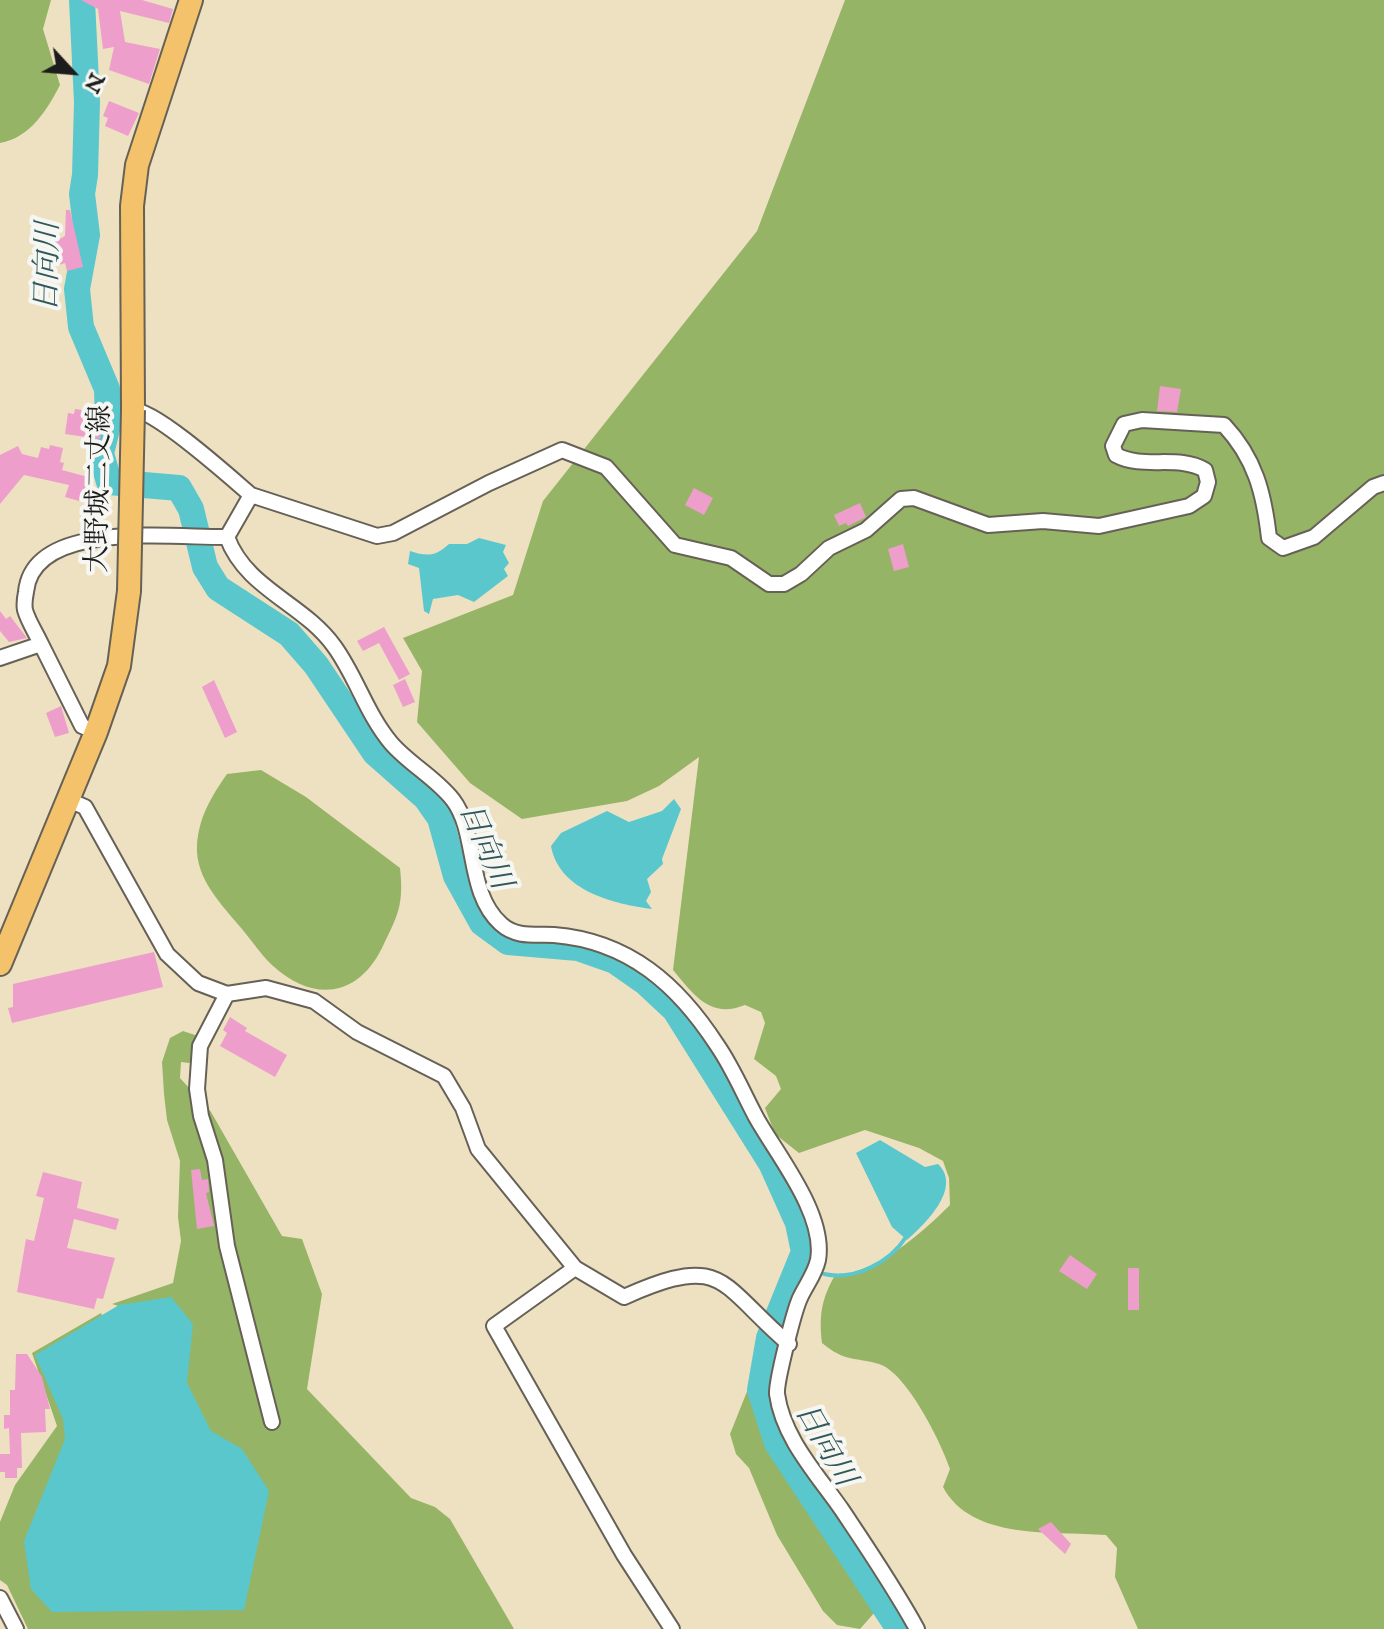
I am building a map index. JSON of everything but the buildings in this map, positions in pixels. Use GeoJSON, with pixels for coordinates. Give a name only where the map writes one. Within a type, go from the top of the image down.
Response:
{"type":"FeatureCollection","features":[{"type":"Feature","properties":{"kind":"main road","name":"大野城二丈線"},"geometry":{"type":"LineString","coordinates":[[0,964],[96,732],[119,666],[129,591],[133,410],[132,206],[137,165],[191,0]]}},
{"type":"Feature","properties":{"kind":"street"},"geometry":{"type":"LineString","coordinates":[[133,410],[141,410],[177,435],[251,495],[377,536],[393,533],[489,483],[562,450],[606,467],[675,545],[731,558],[769,584],[784,584],[801,574],[829,548],[866,530],[901,499],[914,498],[988,525],[1043,521],[1099,526],[1189,506],[1204,496],[1208,482],[1205,470],[1190,461],[1128,462],[1116,455],[1113,446],[1124,424],[1142,420],[1224,425],[1242,443],[1256,470],[1269,538],[1283,548],[1314,537],[1373,487],[1384,483]]}},
{"type":"Feature","properties":{"kind":"street"},"geometry":{"type":"LineString","coordinates":[[221,537],[251,495]]}},
{"type":"Feature","properties":{"kind":"street"},"geometry":{"type":"LineString","coordinates":[[96,732],[82,726],[24,608],[28,575],[45,554],[79,542],[104,538],[221,537]]}},
{"type":"Feature","properties":{"kind":"street"},"geometry":{"type":"LineString","coordinates":[[221,537],[253,579],[291,605],[333,645],[366,710],[390,742],[455,803],[483,898],[501,925],[527,936],[570,938],[628,954],[662,977],[719,1047],[759,1122],[790,1170],[816,1235],[818,1258],[793,1316],[777,1390],[787,1430],[893,1584],[917,1629]]}},
{"type":"Feature","properties":{"kind":"street"},"geometry":{"type":"LineString","coordinates":[[0,658],[41,644]]}},
{"type":"Feature","properties":{"kind":"street"},"geometry":{"type":"LineString","coordinates":[[66,799],[85,807],[167,954],[198,983],[227,994],[266,988],[314,1001],[357,1032],[444,1076],[463,1108],[478,1149],[575,1268],[624,1297],[681,1276],[715,1278],[729,1284],[760,1319],[789,1344]]}},
{"type":"Feature","properties":{"kind":"street"},"geometry":{"type":"LineString","coordinates":[[227,994],[200,1046],[197,1089],[201,1116],[215,1160],[227,1246],[272,1422]]}},
{"type":"Feature","properties":{"kind":"street"},"geometry":{"type":"LineString","coordinates":[[575,1268],[494,1326],[624,1555],[672,1629]]}},
{"type":"Feature","properties":{"kind":"street"},"geometry":{"type":"LineString","coordinates":[[0,1598],[16,1629]]}},
{"type":"Feature","properties":{"kind":"green space"},"geometry":{"type":"Polygon","coordinates":[[[0,0],[51,0],[43,29],[60,85],[29,129],[0,143],[0,0]]]}},
{"type":"Feature","properties":{"kind":"green space"},"geometry":{"type":"Polygon","coordinates":[[[845,0],[1384,0],[1384,1629],[1138,1629],[1115,1577],[1117,1548],[1106,1535],[1016,1530],[973,1517],[956,1504],[943,1487],[950,1469],[931,1426],[911,1394],[900,1380],[879,1364],[844,1356],[822,1343],[821,1325],[826,1293],[834,1277],[882,1259],[925,1228],[950,1205],[949,1178],[943,1161],[919,1148],[865,1130],[799,1153],[775,1134],[765,1108],[781,1089],[776,1076],[754,1059],[765,1023],[761,1012],[745,1005],[733,1009],[712,1007],[696,996],[673,970],[699,757],[659,786],[627,801],[522,819],[470,783],[417,722],[422,671],[403,638],[513,595],[543,501],[757,231],[845,0]]]}},
{"type":"Feature","properties":{"kind":"green space"},"geometry":{"type":"Polygon","coordinates":[[[261,770],[306,797],[400,868],[400,901],[392,927],[372,965],[347,985],[318,989],[288,978],[261,953],[218,901],[200,869],[198,835],[203,816],[216,791],[227,774],[261,770]]]}},
{"type":"Feature","properties":{"kind":"green space"},"geometry":{"type":"Polygon","coordinates":[[[183,1031],[198,1036],[203,1056],[189,1063],[181,1062],[180,1078],[211,1112],[282,1236],[302,1239],[322,1294],[307,1389],[411,1498],[435,1507],[450,1519],[514,1629],[28,1629],[7,1585],[0,1580],[0,1522],[15,1485],[57,1426],[32,1353],[101,1313],[105,1323],[208,1430],[128,1309],[112,1304],[173,1283],[181,1241],[178,1217],[180,1161],[167,1120],[162,1062],[170,1038],[183,1031]]]}},
{"type":"Feature","properties":{"kind":"green space"},"geometry":{"type":"Polygon","coordinates":[[[750,1384],[760,1417],[782,1458],[857,1565],[875,1612],[860,1629],[837,1625],[823,1611],[777,1535],[749,1468],[736,1454],[730,1434],[750,1384]]]}},
{"type":"Feature","properties":{"kind":"water"},"geometry":{"type":"Polygon","coordinates":[[[479,538],[506,545],[503,552],[509,563],[504,569],[508,576],[474,602],[458,595],[433,599],[429,614],[424,611],[419,568],[408,564],[410,551],[431,554],[449,544],[467,544],[479,538]]]}},
{"type":"Feature","properties":{"kind":"water"},"geometry":{"type":"Polygon","coordinates":[[[674,799],[681,809],[662,859],[663,864],[647,879],[651,892],[646,901],[652,909],[605,899],[590,892],[565,874],[556,861],[551,846],[561,833],[607,811],[629,822],[662,811],[674,799]]]}},
{"type":"Feature","properties":{"kind":"water"},"geometry":{"type":"Polygon","coordinates":[[[880,1140],[925,1167],[938,1164],[945,1174],[944,1195],[931,1216],[907,1240],[892,1227],[856,1153],[880,1140]]]}},
{"type":"Feature","properties":{"kind":"water"},"geometry":{"type":"Polygon","coordinates":[[[171,1297],[193,1324],[187,1383],[211,1431],[242,1449],[269,1491],[244,1610],[52,1612],[31,1589],[24,1541],[65,1439],[63,1419],[35,1355],[119,1305],[171,1297]]]}},
{"type":"Feature","properties":{"kind":"waterway","name":"日向川"},"geometry":{"type":"LineString","coordinates":[[82,0],[87,102],[82,194],[87,235],[77,289],[81,327],[107,389],[108,425],[101,453],[109,482],[179,488],[191,509],[205,567],[218,588],[289,634],[316,665],[375,753],[426,798],[440,818],[456,876],[482,923],[508,942],[578,948],[615,961],[645,982],[675,1010],[771,1163],[798,1223],[804,1252],[769,1338],[760,1390],[777,1443],[899,1629]]}},
{"type":"Feature","properties":{"kind":"waterway"},"geometry":{"type":"LineString","coordinates":[[824,1274],[848,1275],[871,1268],[891,1254],[906,1237]]}}]}
